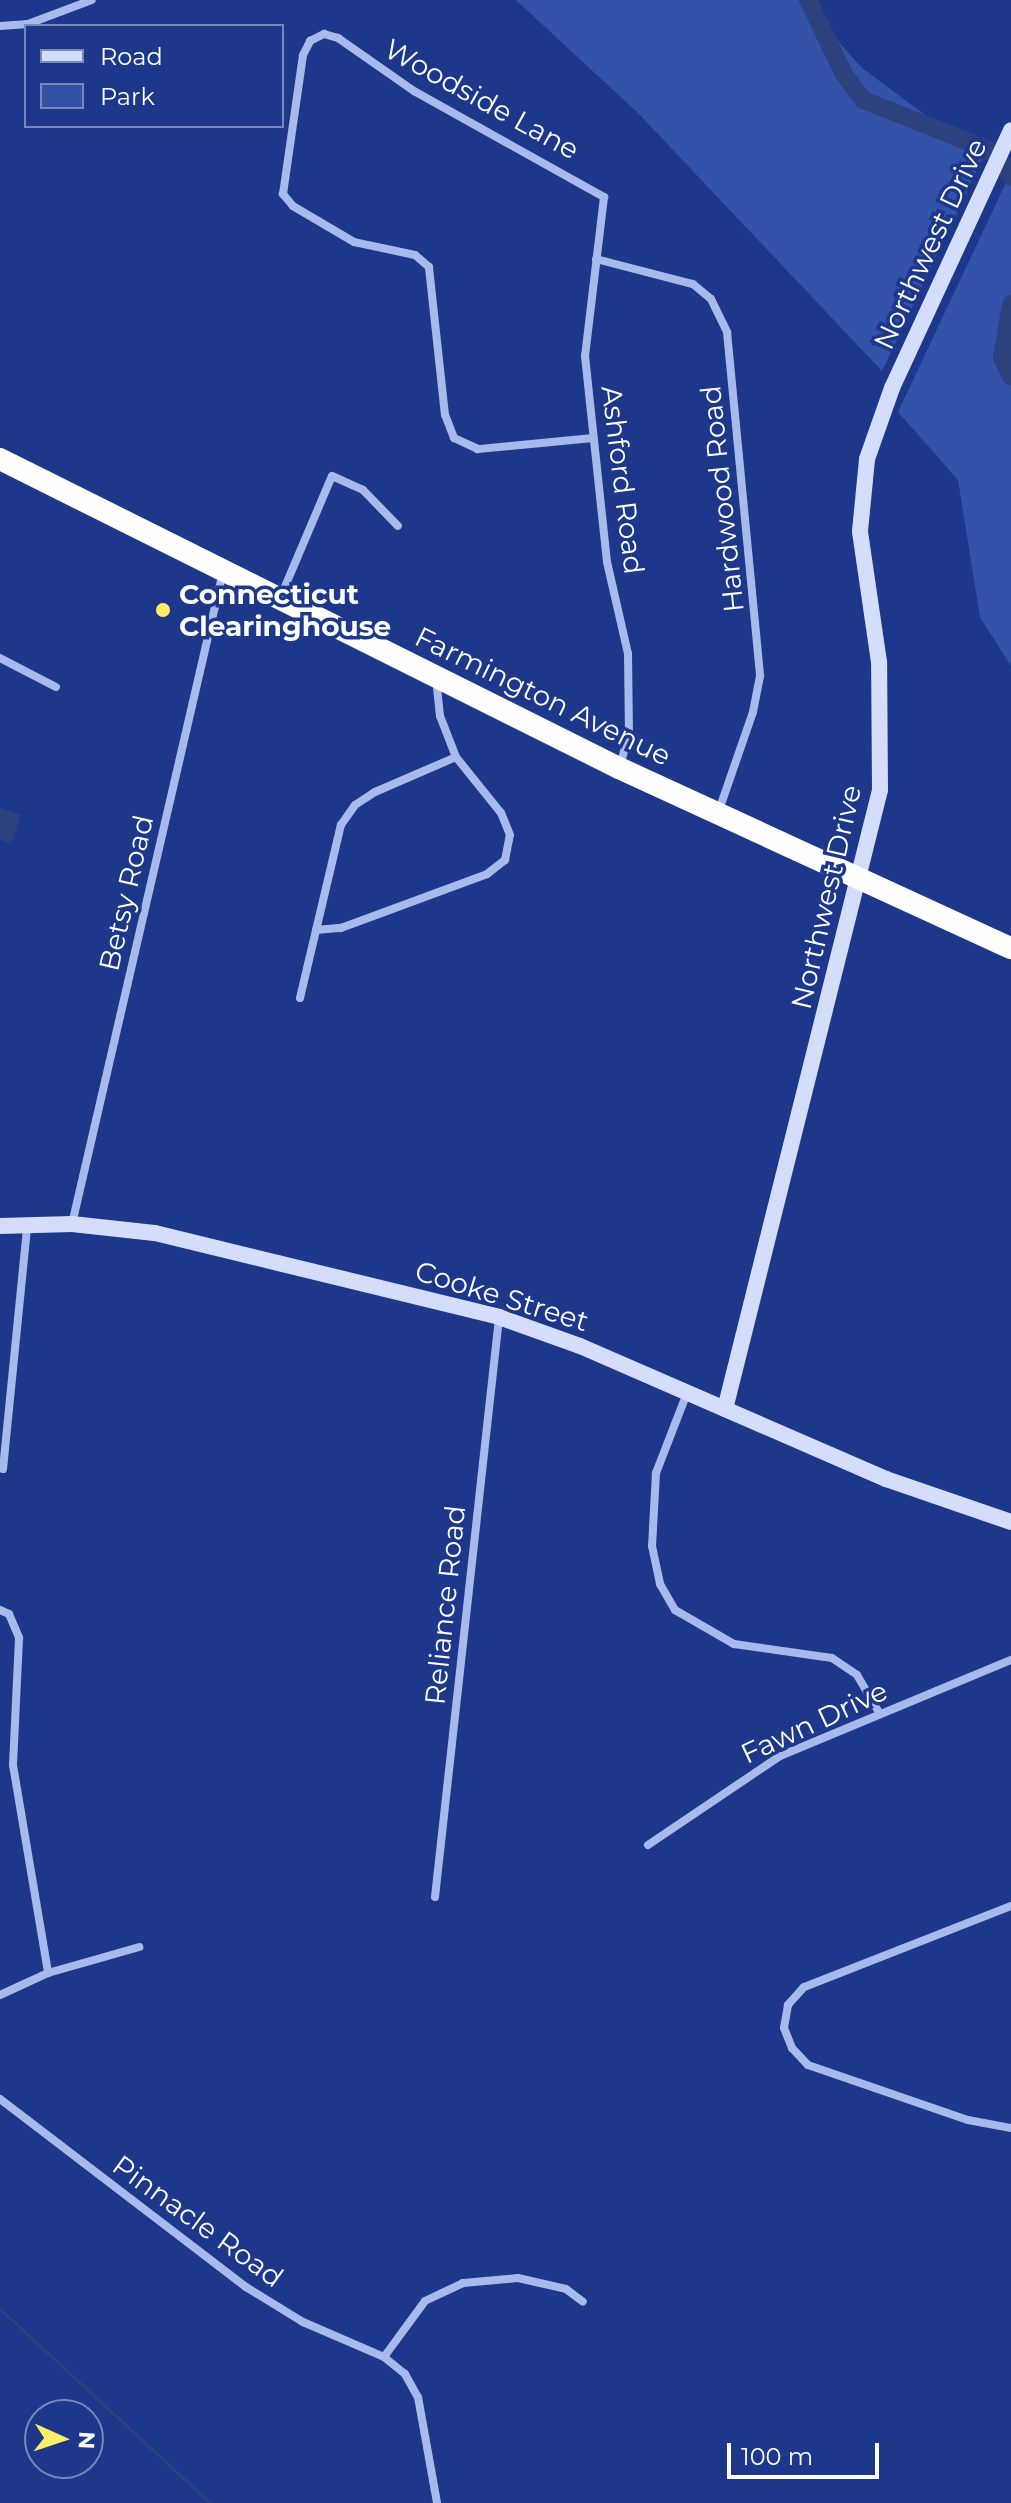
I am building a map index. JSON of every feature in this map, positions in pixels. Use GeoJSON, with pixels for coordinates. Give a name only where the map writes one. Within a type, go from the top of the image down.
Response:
{"type":"FeatureCollection","features":[{"type":"Feature","properties":{"kind":"highway","name":"Farmington Avenue"},"geometry":{"type":"LineString","coordinates":[[0,459],[619,768],[1011,948]]}},
{"type":"Feature","properties":{"kind":"main road","name":"Northwest Drive"},"geometry":{"type":"LineString","coordinates":[[725,1409],[876,818],[883,737],[879,662],[860,531],[863,483],[874,436],[1011,130]]}},
{"type":"Feature","properties":{"kind":"main road","name":"Cooke Street"},"geometry":{"type":"LineString","coordinates":[[0,1226],[72,1224],[155,1233],[499,1317],[687,1392],[886,1479],[1011,1522]]}},
{"type":"Feature","properties":{"kind":"street"},"geometry":{"type":"LineString","coordinates":[[28,24],[92,0]]}},
{"type":"Feature","properties":{"kind":"street"},"geometry":{"type":"LineString","coordinates":[[0,26],[24,24]]}},
{"type":"Feature","properties":{"kind":"street","name":"Woodside Lane"},"geometry":{"type":"LineString","coordinates":[[593,438],[478,449],[454,438],[445,415],[429,267],[415,255],[354,242],[293,206],[283,194],[305,47],[324,34],[338,38],[414,91],[604,197]]}},
{"type":"Feature","properties":{"kind":"street","name":"Ashford Road"},"geometry":{"type":"LineString","coordinates":[[604,197],[584,337],[607,562],[628,654],[629,731],[619,768]]}},
{"type":"Feature","properties":{"kind":"street","name":"Hardwood Road"},"geometry":{"type":"LineString","coordinates":[[596,259],[693,284],[711,299],[727,332],[760,676],[718,814]]}},
{"type":"Feature","properties":{"kind":"street"},"geometry":{"type":"LineString","coordinates":[[279,600],[332,476],[363,490],[398,526]]}},
{"type":"Feature","properties":{"kind":"street","name":"Betsy Road"},"geometry":{"type":"LineString","coordinates":[[72,1224],[223,571]]}},
{"type":"Feature","properties":{"kind":"street"},"geometry":{"type":"LineString","coordinates":[[0,658],[56,687]]}},
{"type":"Feature","properties":{"kind":"street"},"geometry":{"type":"LineString","coordinates":[[316,930],[341,928],[472,879],[505,860],[510,835],[501,813],[456,757],[440,716],[435,677]]}},
{"type":"Feature","properties":{"kind":"street"},"geometry":{"type":"LineString","coordinates":[[300,998],[341,825],[355,805],[456,757]]}},
{"type":"Feature","properties":{"kind":"street"},"geometry":{"type":"LineString","coordinates":[[3,1469],[27,1227]]}},
{"type":"Feature","properties":{"kind":"street","name":"Reliance Road"},"geometry":{"type":"LineString","coordinates":[[435,1897],[499,1317]]}},
{"type":"Feature","properties":{"kind":"street"},"geometry":{"type":"LineString","coordinates":[[687,1392],[656,1473],[652,1546],[660,1584],[675,1610],[734,1644],[832,1658],[857,1675],[880,1714]]}},
{"type":"Feature","properties":{"kind":"street"},"geometry":{"type":"LineString","coordinates":[[0,1610],[9,1614],[19,1638],[13,1765],[48,1973]]}},
{"type":"Feature","properties":{"kind":"street","name":"Fawn Drive"},"geometry":{"type":"LineString","coordinates":[[648,1845],[780,1756],[1011,1660]]}},
{"type":"Feature","properties":{"kind":"street"},"geometry":{"type":"LineString","coordinates":[[1011,1906],[804,1987],[788,2005],[784,2028],[792,2048],[808,2065],[968,2120],[1011,2128]]}},
{"type":"Feature","properties":{"kind":"street"},"geometry":{"type":"LineString","coordinates":[[0,1995],[48,1973],[139,1947]]}},
{"type":"Feature","properties":{"kind":"street","name":"Pinnacle Road"},"geometry":{"type":"LineString","coordinates":[[0,2099],[246,2287],[303,2322],[384,2357]]}},
{"type":"Feature","properties":{"kind":"street"},"geometry":{"type":"LineString","coordinates":[[437,2503],[418,2397],[405,2374],[384,2357],[425,2301],[478,2279],[518,2278],[566,2289],[583,2302]]}},
{"type":"Feature","properties":{"kind":"green space"},"geometry":{"type":"Polygon","coordinates":[[[516,0],[801,0],[862,68],[983,158],[882,371],[638,113],[516,0]]]}},
{"type":"Feature","properties":{"kind":"green space"},"geometry":{"type":"Polygon","coordinates":[[[1011,172],[1011,666],[980,617],[958,480],[898,412],[1011,172]]]}},
{"type":"Feature","properties":{"kind":"shaded area"},"geometry":{"type":"Polygon","coordinates":[[[0,808],[21,815],[11,844],[0,840],[0,808]]]}},
{"type":"Feature","properties":{"kind":"waterway"},"geometry":{"type":"LineString","coordinates":[[808,0],[844,74],[863,100],[996,154],[1011,176]]}},
{"type":"Feature","properties":{"kind":"waterway"},"geometry":{"type":"LineString","coordinates":[[1011,304],[1002,357],[1011,376]]}},
{"type":"Feature","properties":{"kind":"waterway"},"geometry":{"type":"LineString","coordinates":[[0,2309],[210,2503]]}},
{"type":"Feature","properties":{"kind":"place","name":"Connecticut Clearinghouse"},"geometry":{"type":"Point","coordinates":[163,610]}}]}
